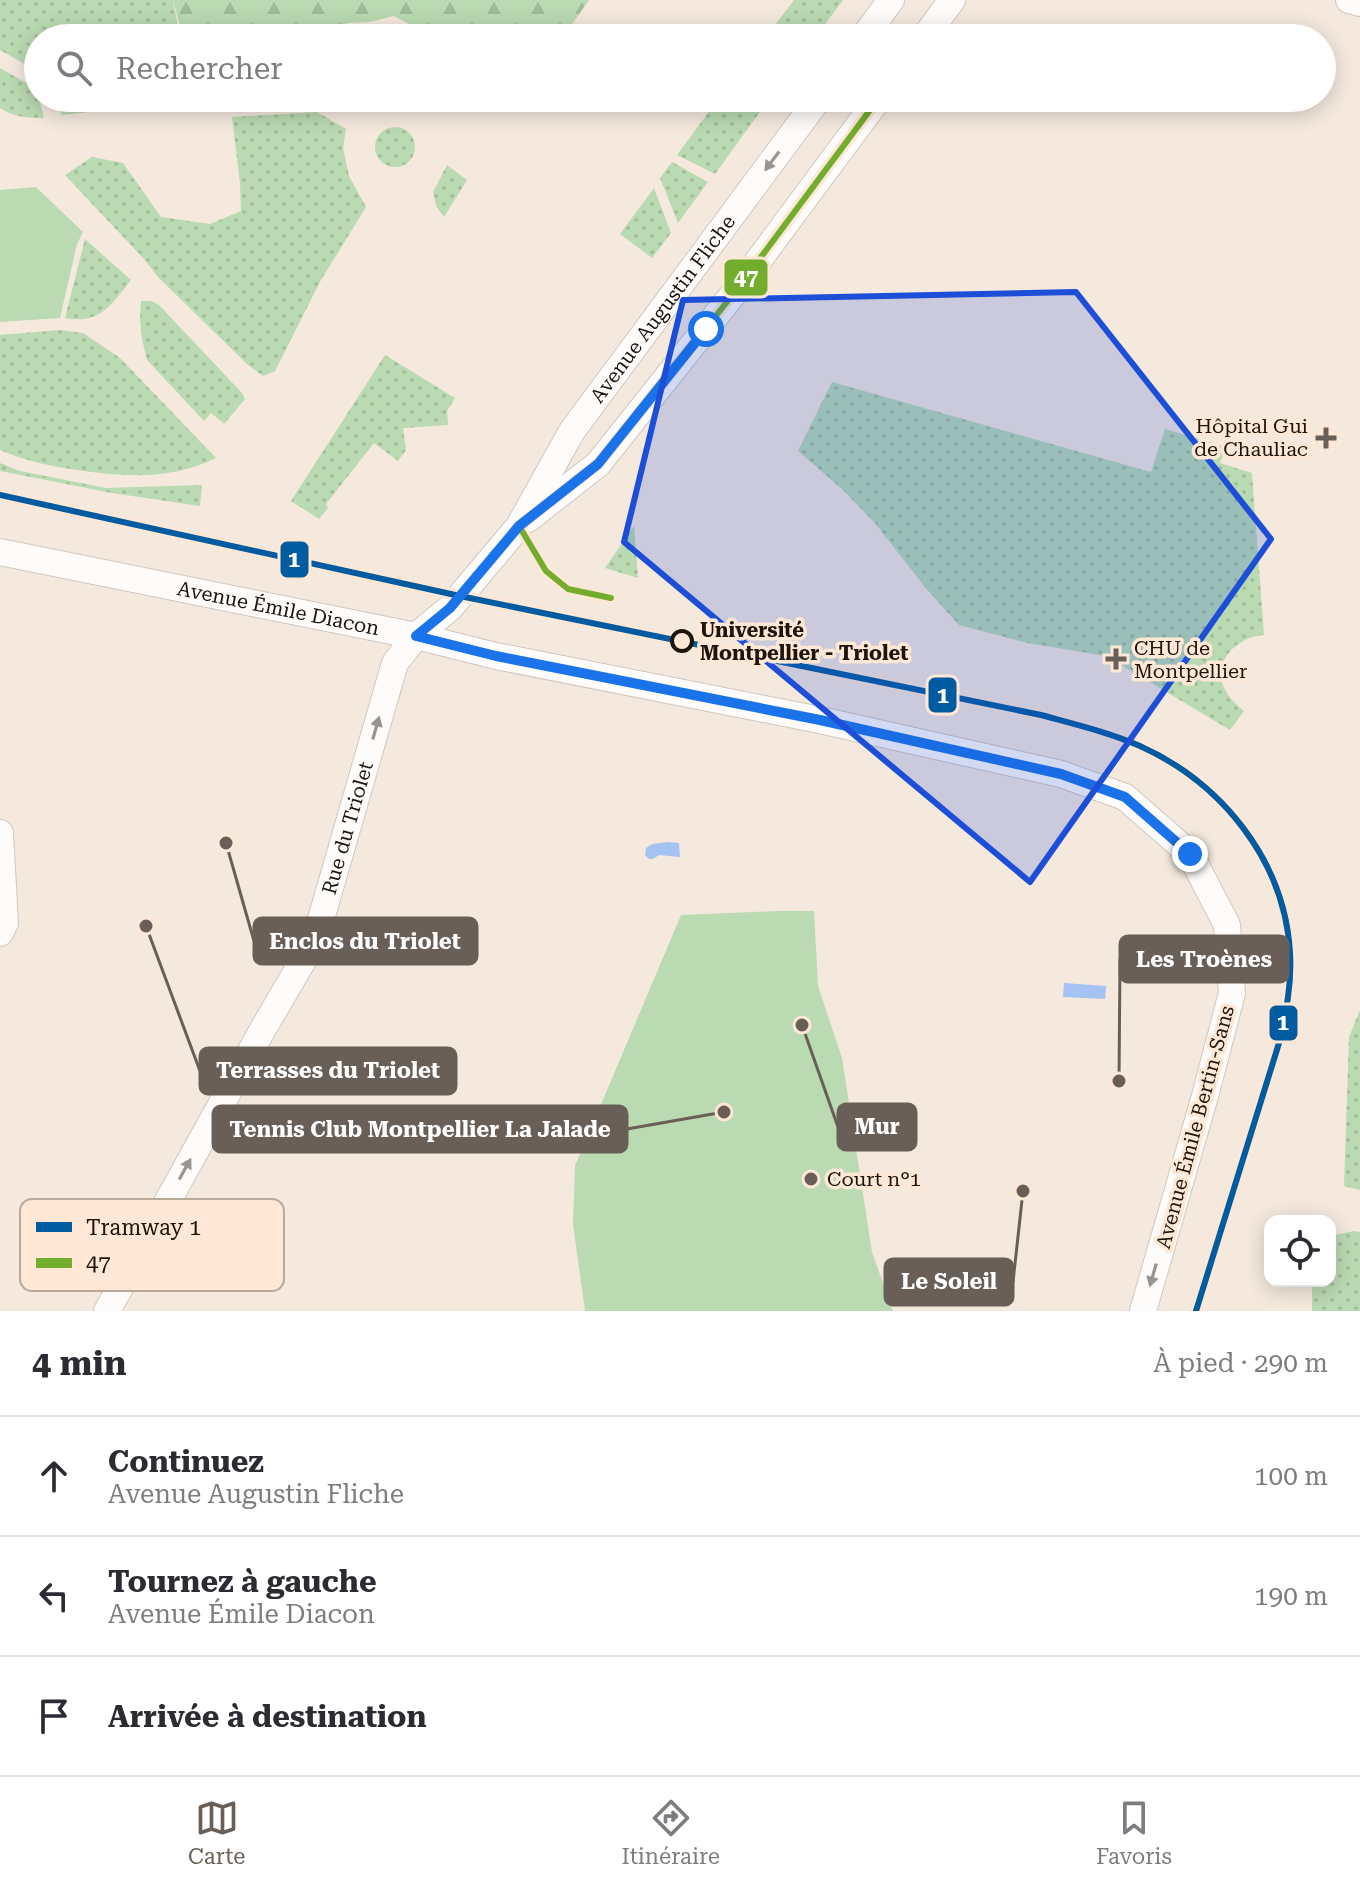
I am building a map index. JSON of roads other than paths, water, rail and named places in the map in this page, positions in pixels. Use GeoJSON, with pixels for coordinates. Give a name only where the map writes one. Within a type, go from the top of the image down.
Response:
{"type":"FeatureCollection","features":[{"type":"Feature","properties":{"kind":"street"},"geometry":{"type":"LineString","coordinates":[[873,24],[891,0]]}},
{"type":"Feature","properties":{"kind":"street"},"geometry":{"type":"LineString","coordinates":[[934,24],[952,0]]}},
{"type":"Feature","properties":{"kind":"street"},"geometry":{"type":"LineString","coordinates":[[1349,0],[1360,3]]}},
{"type":"Feature","properties":{"kind":"street","name":"Avenue Augustin Fliche"},"geometry":{"type":"LineString","coordinates":[[416,636],[450,608],[519,526],[572,431],[809,112]]}},
{"type":"Feature","properties":{"kind":"street","name":"Avenue Augustin Fliche"},"geometry":{"type":"LineString","coordinates":[[519,526],[598,464],[698,339],[868,112]]}},
{"type":"Feature","properties":{"kind":"street","name":"Avenue Émile Diacon"},"geometry":{"type":"LineString","coordinates":[[0,552],[820,720],[1061,774],[1125,797],[1190,854]]}},
{"type":"Feature","properties":{"kind":"street","name":"Rue du Triolet"},"geometry":{"type":"LineString","coordinates":[[169,1199],[315,940],[395,663],[416,636]]}},
{"type":"Feature","properties":{"kind":"street"},"geometry":{"type":"LineString","coordinates":[[0,833],[5,923],[0,933]]}},
{"type":"Feature","properties":{"kind":"street","name":"Avenue Émile Bertin-Sans"},"geometry":{"type":"LineString","coordinates":[[1143,1311],[1232,993],[1227,925],[1190,854]]}},
{"type":"Feature","properties":{"kind":"street","name":"Rue du Triolet"},"geometry":{"type":"LineString","coordinates":[[107,1311],[118,1291]]}},
{"type":"Feature","properties":{"kind":"water"},"geometry":{"type":"Polygon","coordinates":[[[679,843],[680,857],[659,855],[649,859],[645,855],[646,848],[652,844],[679,843]]]}},
{"type":"Feature","properties":{"kind":"water"},"geometry":{"type":"Polygon","coordinates":[[[1064,983],[1106,986],[1105,999],[1063,997],[1064,983]]]}},
{"type":"Feature","properties":{"kind":"tram line","name":"1"},"geometry":{"type":"LineString","coordinates":[[0,495],[460,596],[1041,715],[1116,737],[1170,762],[1222,803],[1262,857],[1276,887],[1290,953],[1288,998],[1279,1043],[1196,1311]]}},
{"type":"Feature","properties":{"kind":"place","name":"Hôpital Gui de Chauliac"},"geometry":{"type":"Point","coordinates":[1326,438]}},
{"type":"Feature","properties":{"kind":"place","name":"Université Montpellier - Triolet"},"geometry":{"type":"Point","coordinates":[682,641]}},
{"type":"Feature","properties":{"kind":"place","name":"CHU de Montpellier"},"geometry":{"type":"Point","coordinates":[1116,659]}},
{"type":"Feature","properties":{"kind":"place","name":"Enclos du Triolet"},"geometry":{"type":"Point","coordinates":[226,843]}},
{"type":"Feature","properties":{"kind":"place","name":"Terrasses du Triolet"},"geometry":{"type":"Point","coordinates":[146,926]}},
{"type":"Feature","properties":{"kind":"place","name":"Mur"},"geometry":{"type":"Point","coordinates":[802,1025]}},
{"type":"Feature","properties":{"kind":"place","name":"Les Troènes"},"geometry":{"type":"Point","coordinates":[1119,1081]}},
{"type":"Feature","properties":{"kind":"place","name":"Tennis Club Montpellier La Jalade"},"geometry":{"type":"Point","coordinates":[724,1112]}},
{"type":"Feature","properties":{"kind":"place","name":"Court n°1"},"geometry":{"type":"Point","coordinates":[811,1179]}},
{"type":"Feature","properties":{"kind":"place","name":"Le Soleil"},"geometry":{"type":"Point","coordinates":[1023,1191]}}]}
